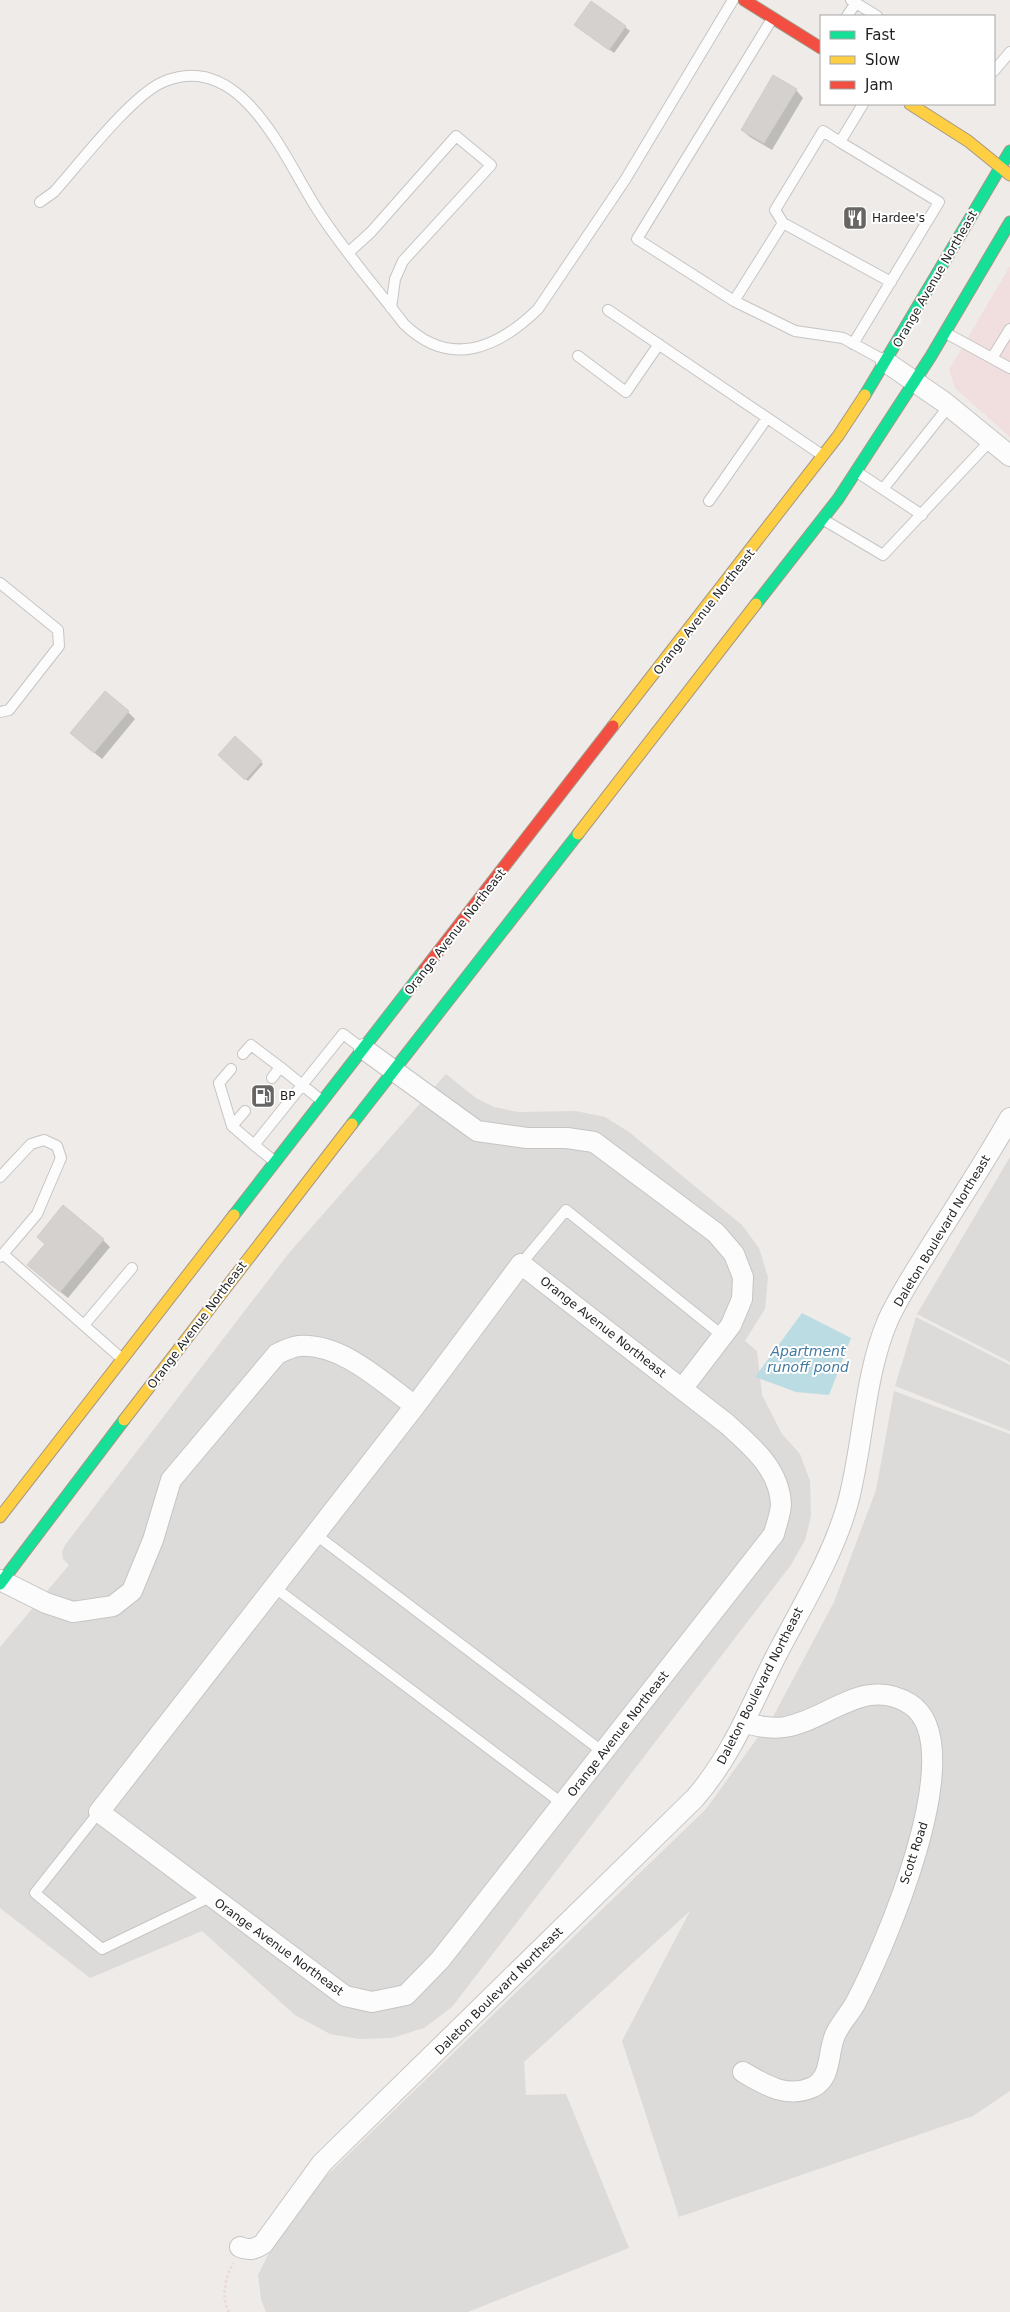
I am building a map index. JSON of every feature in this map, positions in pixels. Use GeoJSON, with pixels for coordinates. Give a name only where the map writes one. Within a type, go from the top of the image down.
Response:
{"type":"FeatureCollection","features":[{"type":"Feature","properties":{"kind":"main road"},"geometry":{"type":"LineString","coordinates":[[744,0],[820,47]]}},
{"type":"Feature","properties":{"kind":"main road"},"geometry":{"type":"LineString","coordinates":[[912,105],[968,141],[1010,175]]}},
{"type":"Feature","properties":{"kind":"main road","name":"Orange Avenue Northeast"},"geometry":{"type":"LineString","coordinates":[[0,1517],[823,456],[886,362],[1010,151]]}},
{"type":"Feature","properties":{"kind":"main road","name":"Orange Avenue Northeast"},"geometry":{"type":"LineString","coordinates":[[1,1582],[229,1282],[395,1072],[823,519],[915,381],[1010,222]]}},
{"type":"Feature","properties":{"kind":"street"},"geometry":{"type":"LineString","coordinates":[[886,362],[949,406],[1010,456]]}},
{"type":"Feature","properties":{"kind":"street"},"geometry":{"type":"LineString","coordinates":[[364,1049],[477,1131],[527,1138],[567,1138],[594,1142],[716,1233],[734,1254],[742,1277],[742,1299],[731,1325],[682,1389]]}},
{"type":"Feature","properties":{"kind":"street","name":"Daleton Boulevard Northeast"},"geometry":{"type":"LineString","coordinates":[[240,2247],[246,2250],[255,2249],[263,2244],[322,2163],[695,1798],[712,1779],[730,1752],[764,1678],[832,1547],[846,1507],[856,1467],[865,1404],[876,1357],[888,1321],[904,1290],[1010,1118]]}},
{"type":"Feature","properties":{"kind":"street"},"geometry":{"type":"LineString","coordinates":[[98,1812],[415,1406],[521,1264]]}},
{"type":"Feature","properties":{"kind":"street","name":"Orange Avenue Northeast"},"geometry":{"type":"LineString","coordinates":[[98,1812],[210,1898],[345,1996],[372,2002],[406,1995],[440,1960],[774,1534],[781,1504],[774,1476],[757,1451],[682,1389],[521,1264]]}},
{"type":"Feature","properties":{"kind":"street","name":"Orange Avenue Northeast"},"geometry":{"type":"LineString","coordinates":[[1,1582],[46,1603],[73,1612],[113,1606],[132,1591],[153,1540],[171,1480],[276,1354],[296,1346],[315,1346],[345,1356],[415,1406]]}},
{"type":"Feature","properties":{"kind":"street","name":"Scott Road"},"geometry":{"type":"LineString","coordinates":[[743,2072],[769,2088],[782,2091],[799,2091],[821,2082],[827,2072],[835,2034],[854,2006],[874,1965],[909,1871],[926,1819],[934,1760],[929,1736],[921,1715],[912,1705],[899,1698],[882,1694],[862,1696],[788,1727],[772,1729],[744,1723]]}},
{"type":"Feature","properties":{"kind":"lane"},"geometry":{"type":"LineString","coordinates":[[40,202],[54,192],[144,94],[161,83],[174,78],[193,77],[221,84],[250,104],[266,122],[317,210],[414,334],[429,343],[447,348],[481,347],[500,340],[521,326],[538,309],[614,196],[733,0]]}},
{"type":"Feature","properties":{"kind":"lane"},"geometry":{"type":"LineString","coordinates":[[847,15],[853,1],[875,15]]}},
{"type":"Feature","properties":{"kind":"lane"},"geometry":{"type":"LineString","coordinates":[[772,18],[637,238],[734,301],[795,331],[843,338],[886,362]]}},
{"type":"Feature","properties":{"kind":"lane"},"geometry":{"type":"LineString","coordinates":[[995,70],[1010,52]]}},
{"type":"Feature","properties":{"kind":"lane"},"geometry":{"type":"LineString","coordinates":[[840,142],[862,105]]}},
{"type":"Feature","properties":{"kind":"lane"},"geometry":{"type":"LineString","coordinates":[[854,344],[939,202],[822,131],[775,210],[783,223],[891,282]]}},
{"type":"Feature","properties":{"kind":"lane"},"geometry":{"type":"LineString","coordinates":[[349,252],[371,232],[456,136],[491,165],[403,261],[395,279],[392,308]]}},
{"type":"Feature","properties":{"kind":"lane"},"geometry":{"type":"LineString","coordinates":[[734,301],[783,223]]}},
{"type":"Feature","properties":{"kind":"lane"},"geometry":{"type":"LineString","coordinates":[[608,310],[823,456]]}},
{"type":"Feature","properties":{"kind":"lane"},"geometry":{"type":"LineString","coordinates":[[992,358],[1010,329]]}},
{"type":"Feature","properties":{"kind":"lane"},"geometry":{"type":"LineString","coordinates":[[945,332],[1010,368]]}},
{"type":"Feature","properties":{"kind":"lane"},"geometry":{"type":"LineString","coordinates":[[578,356],[626,392],[659,344]]}},
{"type":"Feature","properties":{"kind":"lane"},"geometry":{"type":"LineString","coordinates":[[883,489],[949,406]]}},
{"type":"Feature","properties":{"kind":"lane"},"geometry":{"type":"LineString","coordinates":[[709,501],[767,418]]}},
{"type":"Feature","properties":{"kind":"lane"},"geometry":{"type":"LineString","coordinates":[[823,519],[883,556],[990,441]]}},
{"type":"Feature","properties":{"kind":"lane"},"geometry":{"type":"LineString","coordinates":[[856,472],[922,515]]}},
{"type":"Feature","properties":{"kind":"lane"},"geometry":{"type":"LineString","coordinates":[[0,583],[58,630],[59,646],[9,710],[0,712]]}},
{"type":"Feature","properties":{"kind":"lane"},"geometry":{"type":"LineString","coordinates":[[254,1145],[342,1034],[364,1049]]}},
{"type":"Feature","properties":{"kind":"lane"},"geometry":{"type":"LineString","coordinates":[[244,1054],[251,1045],[323,1102]]}},
{"type":"Feature","properties":{"kind":"lane"},"geometry":{"type":"LineString","coordinates":[[272,1078],[280,1067]]}},
{"type":"Feature","properties":{"kind":"lane"},"geometry":{"type":"LineString","coordinates":[[231,1069],[219,1083],[232,1126],[276,1162]]}},
{"type":"Feature","properties":{"kind":"lane"},"geometry":{"type":"LineString","coordinates":[[232,1126],[245,1111]]}},
{"type":"Feature","properties":{"kind":"lane"},"geometry":{"type":"LineString","coordinates":[[0,1177],[31,1144],[44,1140],[57,1146],[61,1158],[37,1214],[2,1255],[122,1358]]}},
{"type":"Feature","properties":{"kind":"lane"},"geometry":{"type":"LineString","coordinates":[[521,1264],[566,1210],[722,1336]]}},
{"type":"Feature","properties":{"kind":"lane"},"geometry":{"type":"LineString","coordinates":[[84,1325],[132,1268]]}},
{"type":"Feature","properties":{"kind":"lane"},"geometry":{"type":"LineString","coordinates":[[0,1495],[12,1502]]}},
{"type":"Feature","properties":{"kind":"lane"},"geometry":{"type":"LineString","coordinates":[[315,1534],[603,1752]]}},
{"type":"Feature","properties":{"kind":"lane"},"geometry":{"type":"LineString","coordinates":[[274,1587],[563,1804]]}},
{"type":"Feature","properties":{"kind":"lane"},"geometry":{"type":"LineString","coordinates":[[98,1812],[35,1893],[102,1949],[210,1898]]}},
{"type":"Feature","properties":{"kind":"path"},"geometry":{"type":"LineString","coordinates":[[229,2312],[224,2300],[224,2289],[230,2267],[240,2247]]}},
{"type":"Feature","properties":{"kind":"shaded area"},"geometry":{"type":"Polygon","coordinates":[[[1010,266],[1010,437],[955,388],[949,370],[1010,266]]]}},
{"type":"Feature","properties":{"kind":"shaded area"},"geometry":{"type":"Polygon","coordinates":[[[446,1074],[476,1098],[494,1107],[518,1112],[576,1111],[605,1117],[629,1132],[742,1225],[759,1248],[768,1277],[765,1309],[745,1341],[757,1351],[762,1395],[782,1434],[800,1454],[810,1481],[811,1516],[805,1540],[791,1565],[452,2007],[424,2028],[392,2038],[359,2039],[330,2034],[295,2015],[202,1931],[90,1978],[0,1908],[0,1647],[69,1565],[63,1559],[62,1552],[65,1545],[289,1253],[446,1074]]]}},
{"type":"Feature","properties":{"kind":"shaded area"},"geometry":{"type":"Polygon","coordinates":[[[1010,1157],[1010,1362],[917,1314],[1010,1157]]]}},
{"type":"Feature","properties":{"kind":"shaded area"},"geometry":{"type":"Polygon","coordinates":[[[916,1317],[1010,1365],[1010,1431],[895,1386],[916,1317]]]}},
{"type":"Feature","properties":{"kind":"shaded area"},"geometry":{"type":"Polygon","coordinates":[[[894,1391],[1010,1434],[1010,2091],[973,2116],[679,2217],[622,2041],[690,1911],[524,2062],[526,2095],[566,2094],[629,2248],[468,2312],[266,2312],[261,2299],[258,2275],[271,2249],[323,2179],[706,1809],[774,1715],[834,1602],[876,1490],[894,1391]]]}},
{"type":"Feature","properties":{"kind":"water","name":"Apartment runoff pond"},"geometry":{"type":"Polygon","coordinates":[[[802,1313],[851,1338],[829,1395],[796,1392],[755,1377],[802,1313]]]}},
{"type":"Feature","properties":{"kind":"building"},"geometry":{"type":"Polygon","coordinates":[[[591,1],[626,26],[609,50],[574,25],[591,1]]]}},
{"type":"Feature","properties":{"kind":"building"},"geometry":{"type":"Polygon","coordinates":[[[773,75],[797,89],[764,143],[741,130],[773,75]]]}},
{"type":"Feature","properties":{"kind":"building"},"geometry":{"type":"Polygon","coordinates":[[[105,691],[129,711],[94,753],[70,733],[105,691]]]}},
{"type":"Feature","properties":{"kind":"building"},"geometry":{"type":"Polygon","coordinates":[[[235,736],[262,761],[245,780],[218,755],[235,736]]]}},
{"type":"Feature","properties":{"kind":"building"},"geometry":{"type":"Polygon","coordinates":[[[63,1205],[104,1239],[60,1292],[27,1265],[45,1244],[37,1237],[63,1205]]]}},
{"type":"Feature","properties":{"kind":"traffic: fast"},"geometry":{"type":"LineString","coordinates":[[865,395],[1010,151]]}},
{"type":"Feature","properties":{"kind":"traffic: fast"},"geometry":{"type":"LineString","coordinates":[[756,604],[838,499],[931,356],[1010,222]]}},
{"type":"Feature","properties":{"kind":"traffic: fast"},"geometry":{"type":"LineString","coordinates":[[352,1124],[578,834]]}},
{"type":"Feature","properties":{"kind":"traffic: fast"},"geometry":{"type":"LineString","coordinates":[[234,1215],[424,970]]}},
{"type":"Feature","properties":{"kind":"traffic: fast"},"geometry":{"type":"LineString","coordinates":[[0,1584],[124,1420]]}},
{"type":"Feature","properties":{"kind":"traffic: slow"},"geometry":{"type":"LineString","coordinates":[[912,105],[968,141],[1010,175]]}},
{"type":"Feature","properties":{"kind":"traffic: slow"},"geometry":{"type":"LineString","coordinates":[[613,726],[838,436],[865,395]]}},
{"type":"Feature","properties":{"kind":"traffic: slow"},"geometry":{"type":"LineString","coordinates":[[578,834],[756,604]]}},
{"type":"Feature","properties":{"kind":"traffic: slow"},"geometry":{"type":"LineString","coordinates":[[124,1420],[352,1124]]}},
{"type":"Feature","properties":{"kind":"traffic: slow"},"geometry":{"type":"LineString","coordinates":[[0,1517],[234,1215]]}},
{"type":"Feature","properties":{"kind":"traffic: jam"},"geometry":{"type":"LineString","coordinates":[[744,0],[820,47]]}},
{"type":"Feature","properties":{"kind":"traffic: jam"},"geometry":{"type":"LineString","coordinates":[[424,970],[613,726]]}},
{"type":"Feature","properties":{"kind":"place","name":"Hardee's"},"geometry":{"type":"Point","coordinates":[855,218]}},
{"type":"Feature","properties":{"kind":"place","name":"BP"},"geometry":{"type":"Point","coordinates":[263,1096]}}]}
